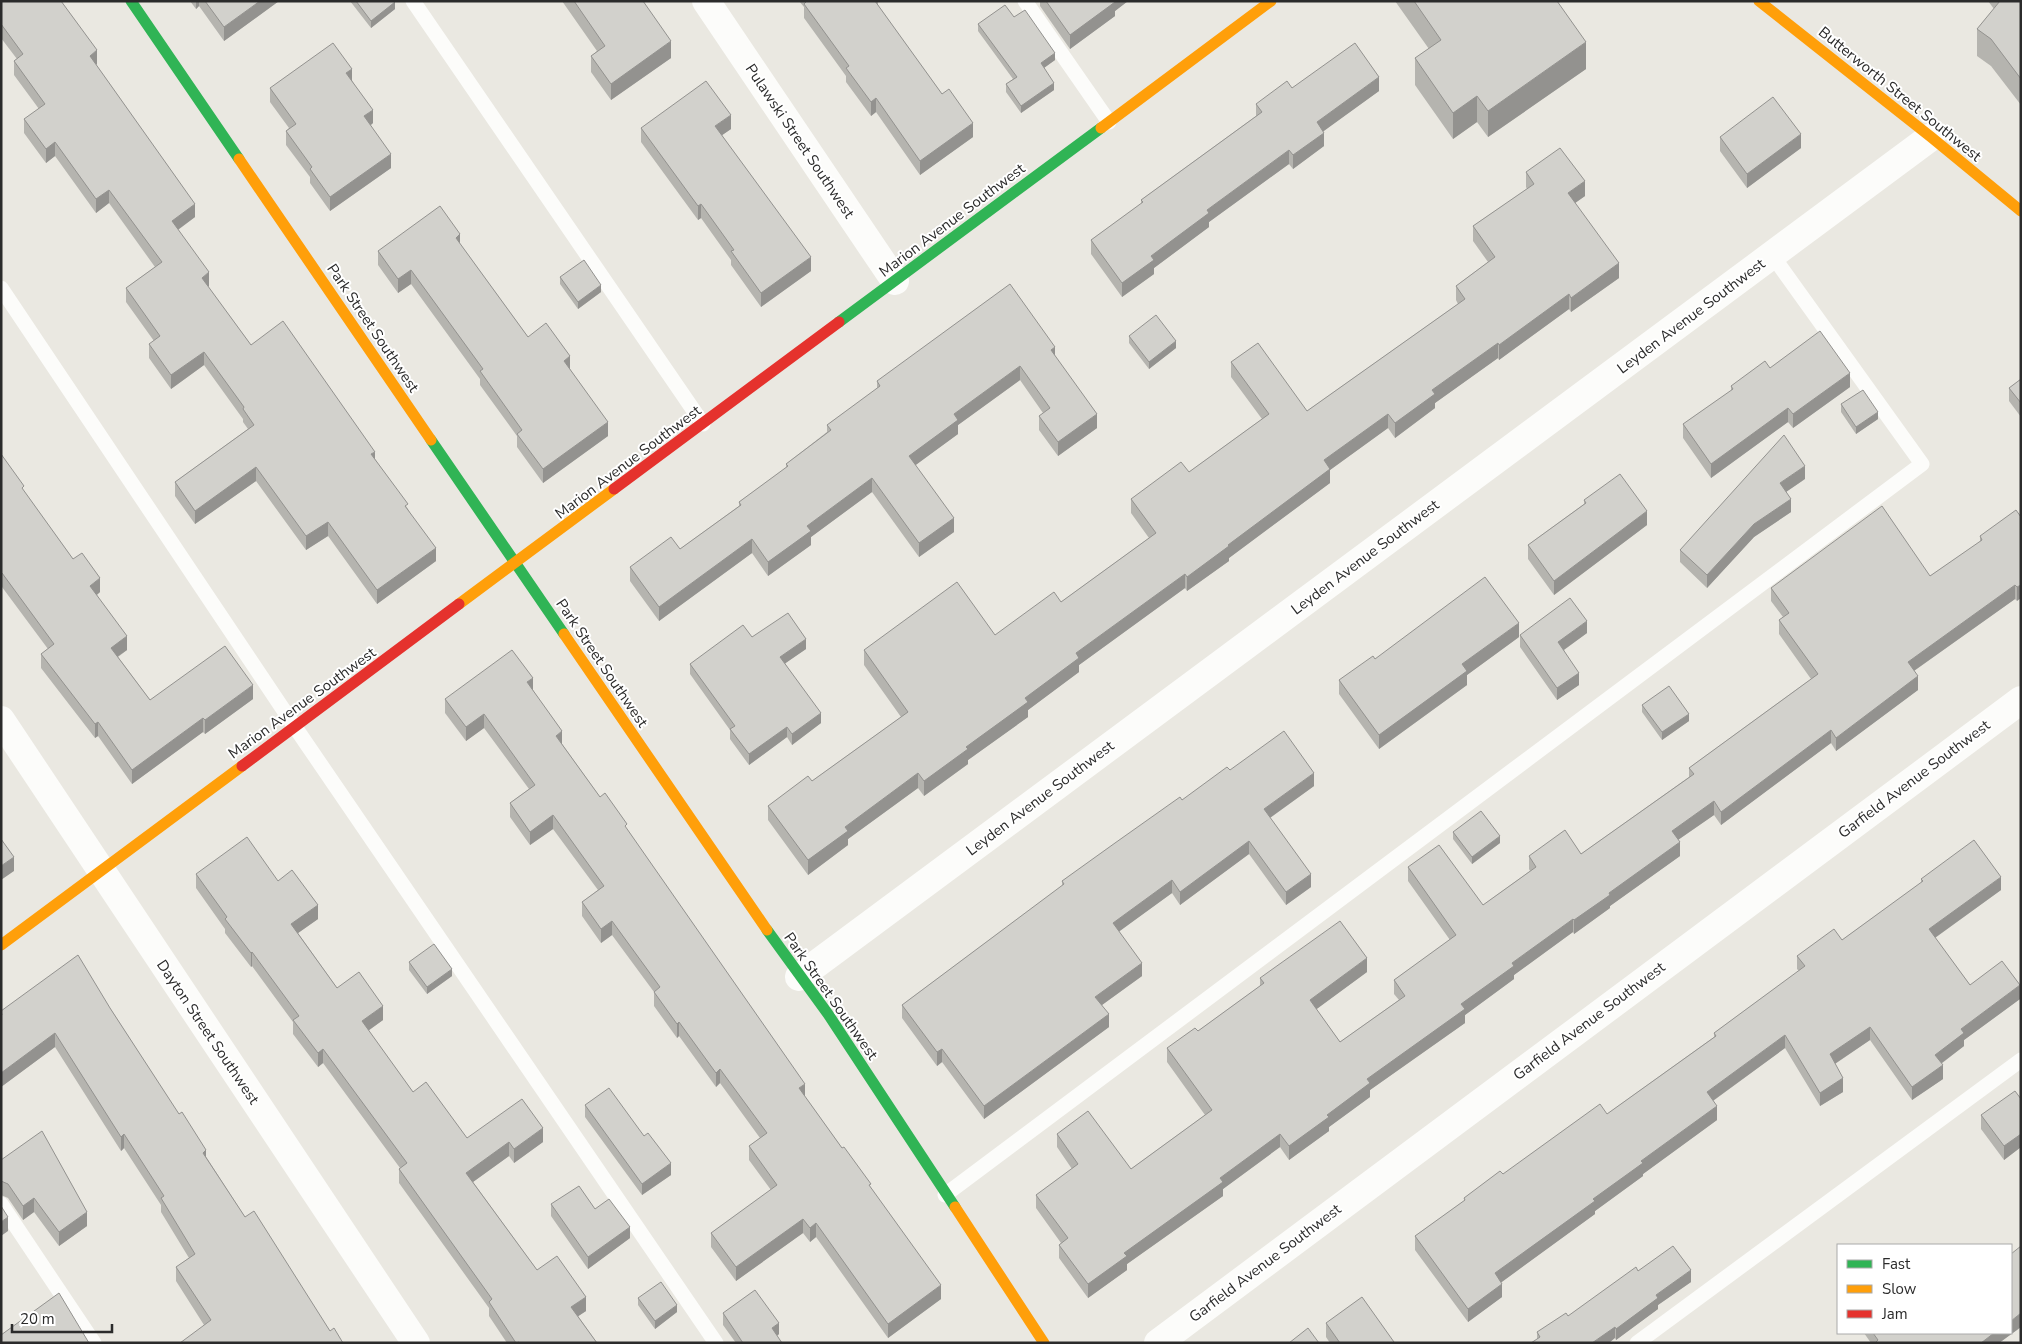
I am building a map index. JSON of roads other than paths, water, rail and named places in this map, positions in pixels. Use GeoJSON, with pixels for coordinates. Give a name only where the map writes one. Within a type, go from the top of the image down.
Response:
{"type":"FeatureCollection","features":[{"type":"Feature","properties":{"kind":"street","name":"Park Street Southwest"},"geometry":{"type":"LineString","coordinates":[[132,1],[799,977],[828,1014],[945,1195],[1044,1343]]}},
{"type":"Feature","properties":{"kind":"street","name":"Pulawski Street Southwest"},"geometry":{"type":"LineString","coordinates":[[706,1],[895,281]]}},
{"type":"Feature","properties":{"kind":"street","name":"Marion Avenue Southwest"},"geometry":{"type":"LineString","coordinates":[[1,946],[1271,1]]}},
{"type":"Feature","properties":{"kind":"street","name":"Butterworth Street Southwest"},"geometry":{"type":"LineString","coordinates":[[1770,4],[2021,211]]}},
{"type":"Feature","properties":{"kind":"street","name":"Leyden Avenue Southwest"},"geometry":{"type":"LineString","coordinates":[[799,977],[1931,137]]}},
{"type":"Feature","properties":{"kind":"street","name":"Garfield Avenue Southwest"},"geometry":{"type":"LineString","coordinates":[[1158,1343],[2021,700]]}},
{"type":"Feature","properties":{"kind":"street","name":"Dayton Street Southwest"},"geometry":{"type":"LineString","coordinates":[[1,720],[416,1343]]}},
{"type":"Feature","properties":{"kind":"lane"},"geometry":{"type":"LineString","coordinates":[[413,1],[703,424]]}},
{"type":"Feature","properties":{"kind":"lane"},"geometry":{"type":"LineString","coordinates":[[1025,1],[1109,122]]}},
{"type":"Feature","properties":{"kind":"lane"},"geometry":{"type":"LineString","coordinates":[[945,1195],[1922,464],[1772,255]]}},
{"type":"Feature","properties":{"kind":"lane"},"geometry":{"type":"LineString","coordinates":[[1,288],[295,727],[716,1343]]}},
{"type":"Feature","properties":{"kind":"lane"},"geometry":{"type":"LineString","coordinates":[[1637,1343],[2021,1060]]}},
{"type":"Feature","properties":{"kind":"lane"},"geometry":{"type":"LineString","coordinates":[[1,1204],[94,1343]]}}]}
